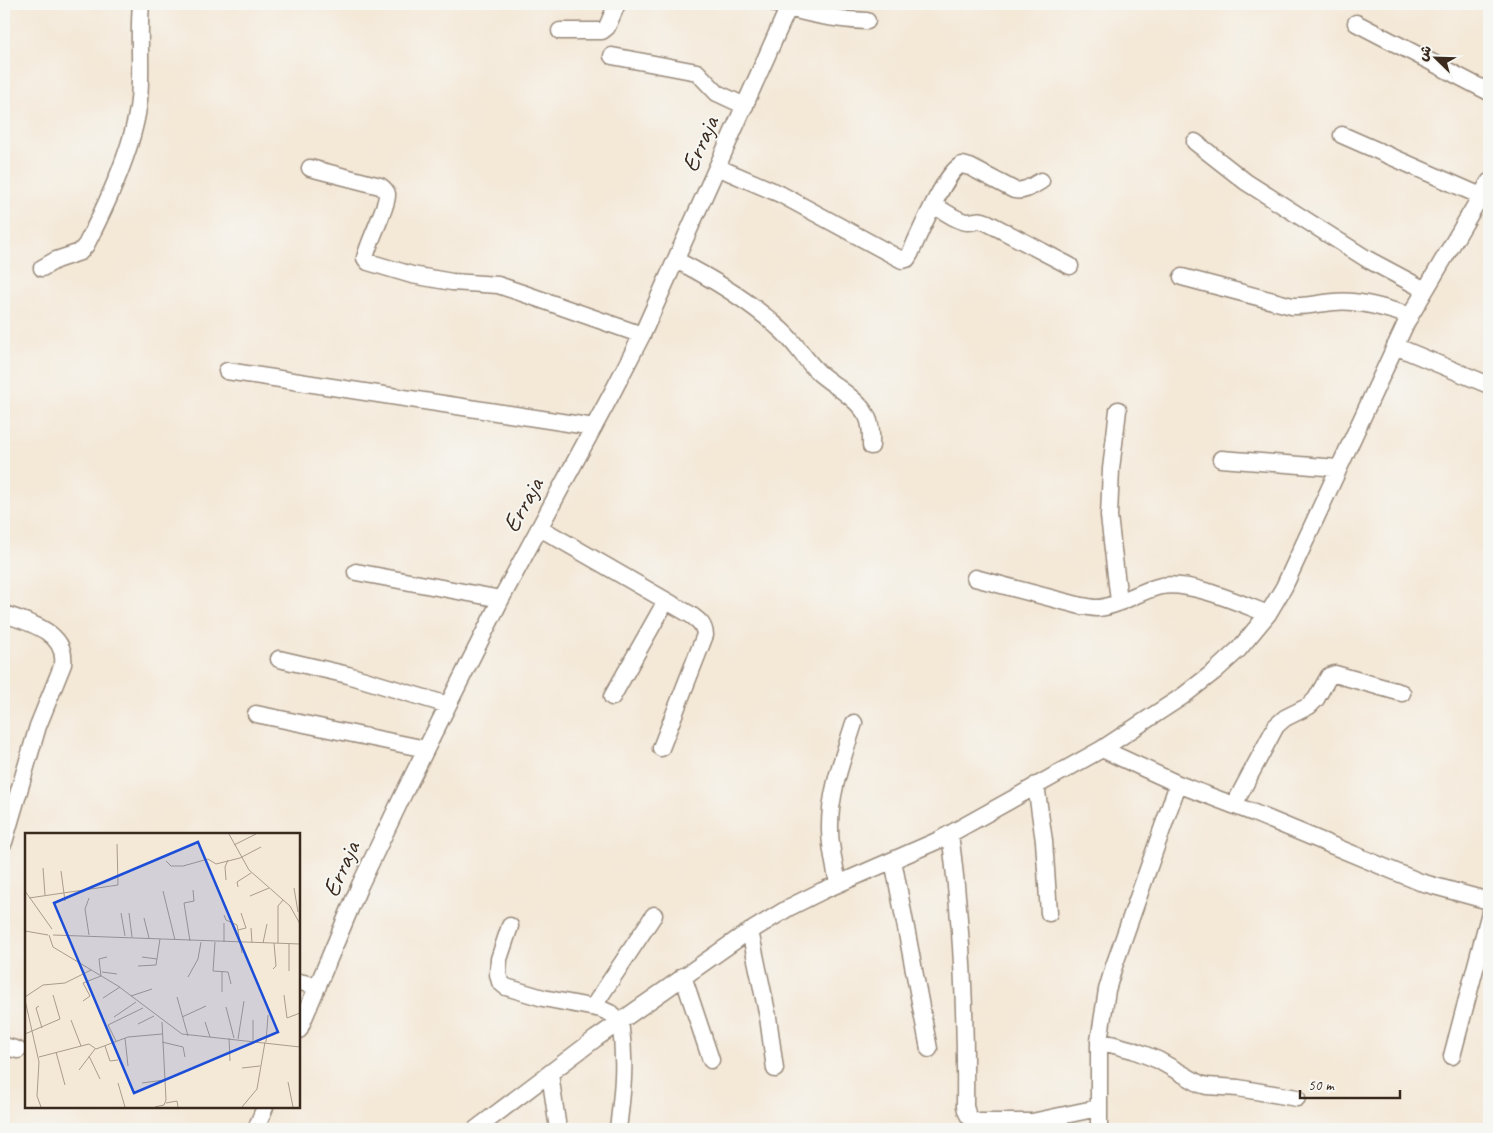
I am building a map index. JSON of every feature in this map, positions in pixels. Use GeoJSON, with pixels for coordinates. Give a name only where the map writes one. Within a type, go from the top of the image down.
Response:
{"type":"FeatureCollection","features":[{"type":"Feature","properties":{"kind":"street"},"geometry":{"type":"LineString","coordinates":[[42,268],[56,260],[80,252],[86,245],[121,165],[135,123],[139,102],[141,4]]}},
{"type":"Feature","properties":{"kind":"street"},"geometry":{"type":"LineString","coordinates":[[560,31],[602,31],[607,27],[617,4]]}},
{"type":"Feature","properties":{"kind":"street"},"geometry":{"type":"LineString","coordinates":[[785,5],[818,17],[867,21]]}},
{"type":"Feature","properties":{"kind":"street","name":"Erraja"},"geometry":{"type":"LineString","coordinates":[[300,1028],[360,885],[500,599],[540,528],[642,335],[745,106],[785,5]]}},
{"type":"Feature","properties":{"kind":"street"},"geometry":{"type":"LineString","coordinates":[[1356,23],[1489,92]]}},
{"type":"Feature","properties":{"kind":"street"},"geometry":{"type":"LineString","coordinates":[[612,56],[697,72],[717,92],[745,106]]}},
{"type":"Feature","properties":{"kind":"street"},"geometry":{"type":"LineString","coordinates":[[476,1129],[620,1021],[750,931],[790,907],[950,834],[1102,749],[1182,696],[1215,671],[1239,649],[1268,614],[1284,587],[1394,346],[1485,189],[1342,135]]}},
{"type":"Feature","properties":{"kind":"street"},"geometry":{"type":"LineString","coordinates":[[1195,142],[1231,172],[1254,187],[1282,203],[1367,259],[1425,290]]}},
{"type":"Feature","properties":{"kind":"street"},"geometry":{"type":"LineString","coordinates":[[717,167],[780,194],[902,260],[907,259],[910,254],[948,178],[962,165],[970,167],[1014,190],[1028,189],[1041,181]]}},
{"type":"Feature","properties":{"kind":"street"},"geometry":{"type":"LineString","coordinates":[[310,168],[380,186],[385,189],[387,195],[365,258],[368,262],[412,275],[452,282],[498,285],[642,335]]}},
{"type":"Feature","properties":{"kind":"street"},"geometry":{"type":"LineString","coordinates":[[933,205],[960,220],[967,222],[978,219],[988,223],[1070,266]]}},
{"type":"Feature","properties":{"kind":"street"},"geometry":{"type":"LineString","coordinates":[[676,260],[700,272],[730,291],[760,312],[782,331],[819,372],[860,407],[870,426],[871,446]]}},
{"type":"Feature","properties":{"kind":"street"},"geometry":{"type":"LineString","coordinates":[[1182,276],[1292,306],[1310,306],[1335,301],[1383,308],[1410,316]]}},
{"type":"Feature","properties":{"kind":"street"},"geometry":{"type":"LineString","coordinates":[[1394,346],[1489,385]]}},
{"type":"Feature","properties":{"kind":"street"},"geometry":{"type":"LineString","coordinates":[[227,371],[594,427]]}},
{"type":"Feature","properties":{"kind":"street"},"geometry":{"type":"LineString","coordinates":[[1118,410],[1111,469],[1109,516],[1119,601]]}},
{"type":"Feature","properties":{"kind":"street"},"geometry":{"type":"LineString","coordinates":[[1221,459],[1338,468]]}},
{"type":"Feature","properties":{"kind":"street"},"geometry":{"type":"LineString","coordinates":[[540,528],[666,601],[700,622],[704,628],[705,635],[661,748]]}},
{"type":"Feature","properties":{"kind":"street"},"geometry":{"type":"LineString","coordinates":[[356,572],[500,599]]}},
{"type":"Feature","properties":{"kind":"street"},"geometry":{"type":"LineString","coordinates":[[975,578],[1081,606],[1097,608],[1109,606],[1133,595],[1162,586],[1181,587],[1206,592],[1268,614]]}},
{"type":"Feature","properties":{"kind":"street"},"geometry":{"type":"LineString","coordinates":[[612,696],[666,601]]}},
{"type":"Feature","properties":{"kind":"street"},"geometry":{"type":"LineString","coordinates":[[4,614],[31,624],[55,637],[63,650],[64,657],[63,664],[38,726],[4,842]]}},
{"type":"Feature","properties":{"kind":"street"},"geometry":{"type":"LineString","coordinates":[[279,660],[348,675],[448,705]]}},
{"type":"Feature","properties":{"kind":"street"},"geometry":{"type":"LineString","coordinates":[[1234,805],[1276,726],[1285,718],[1309,706],[1316,699],[1329,676],[1335,674],[1346,676],[1402,693]]}},
{"type":"Feature","properties":{"kind":"street"},"geometry":{"type":"LineString","coordinates":[[256,714],[426,749]]}},
{"type":"Feature","properties":{"kind":"street"},"geometry":{"type":"LineString","coordinates":[[838,884],[830,830],[831,807],[837,774],[854,723]]}},
{"type":"Feature","properties":{"kind":"street"},"geometry":{"type":"LineString","coordinates":[[1102,749],[1178,784],[1234,805],[1420,882],[1489,901]]}},
{"type":"Feature","properties":{"kind":"street"},"geometry":{"type":"LineString","coordinates":[[1099,1129],[1099,1041],[1107,990],[1178,784]]}},
{"type":"Feature","properties":{"kind":"street"},"geometry":{"type":"LineString","coordinates":[[1036,785],[1044,841],[1049,913]]}},
{"type":"Feature","properties":{"kind":"street"},"geometry":{"type":"LineString","coordinates":[[950,834],[957,887],[965,1023],[965,1106],[967,1115],[972,1120],[978,1122],[1032,1122],[1098,1108]]}},
{"type":"Feature","properties":{"kind":"street"},"geometry":{"type":"LineString","coordinates":[[893,860],[929,1049]]}},
{"type":"Feature","properties":{"kind":"street"},"geometry":{"type":"LineString","coordinates":[[593,1007],[654,915]]}},
{"type":"Feature","properties":{"kind":"street"},"geometry":{"type":"LineString","coordinates":[[1452,1056],[1489,916]]}},
{"type":"Feature","properties":{"kind":"street"},"geometry":{"type":"LineString","coordinates":[[510,926],[499,959],[498,974],[500,982],[506,987],[543,998],[593,1007],[612,1014],[620,1021],[624,1078],[618,1129]]}},
{"type":"Feature","properties":{"kind":"street"},"geometry":{"type":"LineString","coordinates":[[750,931],[768,1017],[775,1070]]}},
{"type":"Feature","properties":{"kind":"street"},"geometry":{"type":"LineString","coordinates":[[683,976],[711,1060]]}},
{"type":"Feature","properties":{"kind":"street"},"geometry":{"type":"LineString","coordinates":[[300,982],[318,986]]}},
{"type":"Feature","properties":{"kind":"street"},"geometry":{"type":"LineString","coordinates":[[1099,1041],[1152,1057],[1200,1084],[1298,1098]]}},
{"type":"Feature","properties":{"kind":"street"},"geometry":{"type":"LineString","coordinates":[[550,1074],[558,1129]]}},
{"type":"Feature","properties":{"kind":"street"},"geometry":{"type":"LineString","coordinates":[[256,1129],[265,1108]]}}]}
